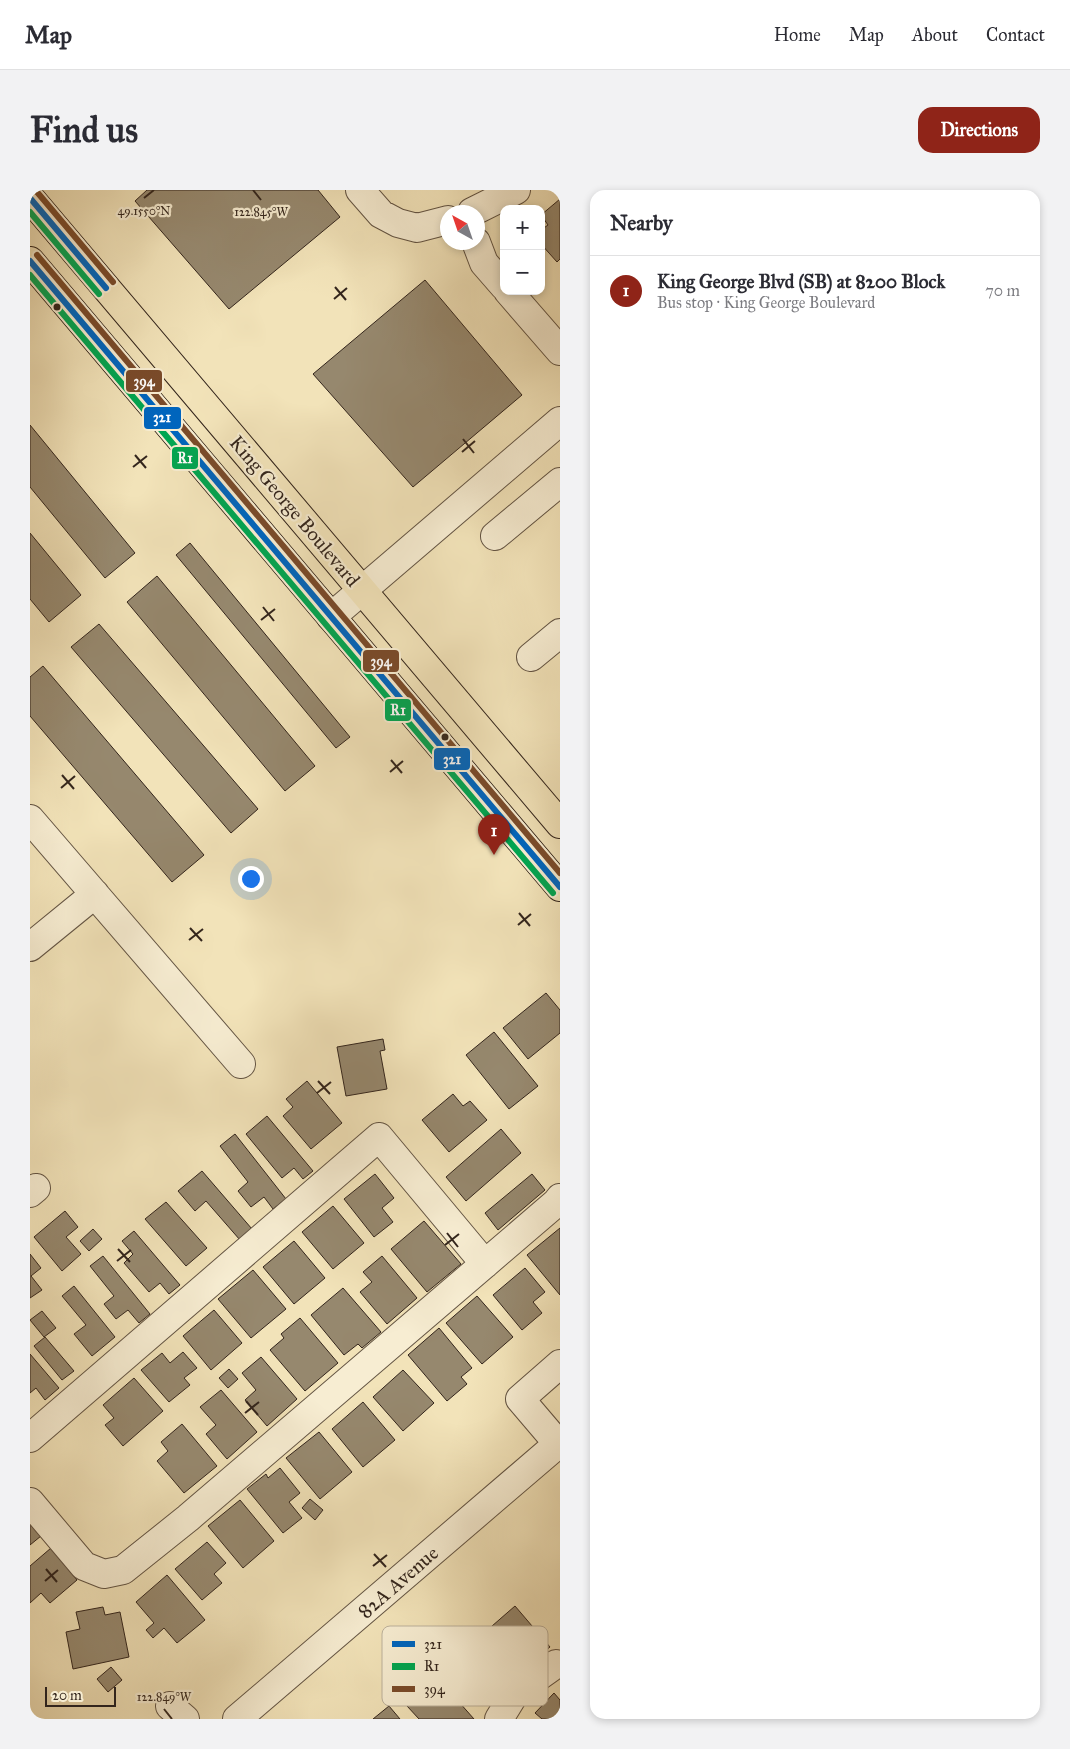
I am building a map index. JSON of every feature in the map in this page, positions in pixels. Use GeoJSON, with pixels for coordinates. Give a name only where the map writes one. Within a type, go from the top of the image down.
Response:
{"type":"FeatureCollection","features":[{"type":"Feature","properties":{"kind":"main road","name":"King George Boulevard"},"geometry":{"type":"LineString","coordinates":[[30,198],[560,824]]}},
{"type":"Feature","properties":{"kind":"main road","name":"King George Boulevard"},"geometry":{"type":"LineString","coordinates":[[30,261],[560,887]]}},
{"type":"Feature","properties":{"kind":"street"},"geometry":{"type":"LineString","coordinates":[[360,190],[381,214],[398,223],[417,228],[440,222]]}},
{"type":"Feature","properties":{"kind":"street"},"geometry":{"type":"LineString","coordinates":[[485,206],[516,190]]}},
{"type":"Feature","properties":{"kind":"street"},"geometry":{"type":"LineString","coordinates":[[479,250],[484,263],[500,281]]}},
{"type":"Feature","properties":{"kind":"street"},"geometry":{"type":"LineString","coordinates":[[511,295],[560,351]]}},
{"type":"Feature","properties":{"kind":"street"},"geometry":{"type":"LineString","coordinates":[[330,617],[560,421]]}},
{"type":"Feature","properties":{"kind":"street"},"geometry":{"type":"LineString","coordinates":[[495,536],[560,482]]}},
{"type":"Feature","properties":{"kind":"street"},"geometry":{"type":"LineString","coordinates":[[531,657],[560,633]]}},
{"type":"Feature","properties":{"kind":"street"},"geometry":{"type":"LineString","coordinates":[[30,819],[242,1064]]}},
{"type":"Feature","properties":{"kind":"street"},"geometry":{"type":"LineString","coordinates":[[30,947],[95,894]]}},
{"type":"Feature","properties":{"kind":"street"},"geometry":{"type":"LineString","coordinates":[[30,1438],[380,1137],[485,1264]]}},
{"type":"Feature","properties":{"kind":"street"},"geometry":{"type":"LineString","coordinates":[[30,1502],[84,1566],[104,1574],[123,1570],[188,1518],[560,1198]]}},
{"type":"Feature","properties":{"kind":"street","name":"82A Avenue"},"geometry":{"type":"LineString","coordinates":[[237,1719],[559,1445],[520,1399],[560,1364]]}},
{"type":"Feature","properties":{"kind":"street"},"geometry":{"type":"LineString","coordinates":[[548,1670],[556,1664]]}},
{"type":"Feature","properties":{"kind":"street"},"geometry":{"type":"LineString","coordinates":[[499,1719],[507,1706]]}},
{"type":"Feature","properties":{"kind":"building"},"geometry":{"type":"Polygon","coordinates":[[[147,190],[318,190],[340,217],[229,309],[135,201],[147,190]]]}},
{"type":"Feature","properties":{"kind":"building"},"geometry":{"type":"Polygon","coordinates":[[[560,199],[560,259],[557,262],[545,248],[545,227],[548,225],[545,221],[545,212],[560,199]]]}},
{"type":"Feature","properties":{"kind":"building"},"geometry":{"type":"Polygon","coordinates":[[[425,280],[522,395],[413,487],[313,374],[425,280]]]}},
{"type":"Feature","properties":{"kind":"building"},"geometry":{"type":"Polygon","coordinates":[[[30,425],[135,553],[105,578],[30,487],[30,425]]]}},
{"type":"Feature","properties":{"kind":"building"},"geometry":{"type":"Polygon","coordinates":[[[30,533],[81,595],[49,622],[30,599],[30,533]]]}},
{"type":"Feature","properties":{"kind":"building"},"geometry":{"type":"Polygon","coordinates":[[[190,543],[350,737],[336,748],[176,555],[190,543]]]}},
{"type":"Feature","properties":{"kind":"building"},"geometry":{"type":"Polygon","coordinates":[[[157,576],[315,766],[285,791],[127,602],[157,576]]]}},
{"type":"Feature","properties":{"kind":"building"},"geometry":{"type":"Polygon","coordinates":[[[99,624],[258,809],[231,833],[71,647],[99,624]]]}},
{"type":"Feature","properties":{"kind":"building"},"geometry":{"type":"Polygon","coordinates":[[[43,666],[204,855],[172,882],[30,716],[30,677],[43,666]]]}},
{"type":"Feature","properties":{"kind":"building"},"geometry":{"type":"Polygon","coordinates":[[[546,993],[560,1010],[560,1033],[528,1059],[503,1028],[546,993]]]}},
{"type":"Feature","properties":{"kind":"building"},"geometry":{"type":"Polygon","coordinates":[[[494,1032],[538,1086],[509,1109],[466,1055],[494,1032]]]}},
{"type":"Feature","properties":{"kind":"building"},"geometry":{"type":"Polygon","coordinates":[[[383,1039],[385,1050],[380,1051],[387,1089],[346,1096],[337,1047],[383,1039]]]}},
{"type":"Feature","properties":{"kind":"building"},"geometry":{"type":"Polygon","coordinates":[[[307,1081],[342,1123],[311,1149],[283,1116],[293,1107],[286,1099],[307,1081]]]}},
{"type":"Feature","properties":{"kind":"building"},"geometry":{"type":"Polygon","coordinates":[[[453,1094],[463,1106],[470,1101],[487,1120],[449,1152],[422,1120],[453,1094]]]}},
{"type":"Feature","properties":{"kind":"building"},"geometry":{"type":"Polygon","coordinates":[[[267,1116],[313,1171],[303,1179],[294,1168],[282,1178],[246,1134],[267,1116]]]}},
{"type":"Feature","properties":{"kind":"building"},"geometry":{"type":"Polygon","coordinates":[[[501,1129],[521,1153],[466,1201],[446,1177],[501,1129]]]}},
{"type":"Feature","properties":{"kind":"building"},"geometry":{"type":"Polygon","coordinates":[[[235,1134],[286,1199],[273,1209],[264,1197],[251,1207],[238,1191],[248,1182],[220,1146],[235,1134]]]}},
{"type":"Feature","properties":{"kind":"building"},"geometry":{"type":"Polygon","coordinates":[[[202,1171],[252,1229],[240,1240],[206,1201],[195,1211],[178,1191],[202,1171]]]}},
{"type":"Feature","properties":{"kind":"building"},"geometry":{"type":"Polygon","coordinates":[[[375,1174],[394,1198],[382,1208],[393,1222],[374,1237],[344,1199],[375,1174]]]}},
{"type":"Feature","properties":{"kind":"building"},"geometry":{"type":"Polygon","coordinates":[[[532,1174],[545,1190],[498,1230],[485,1213],[532,1174]]]}},
{"type":"Feature","properties":{"kind":"building"},"geometry":{"type":"Polygon","coordinates":[[[166,1202],[207,1248],[186,1266],[145,1219],[166,1202]]]}},
{"type":"Feature","properties":{"kind":"building"},"geometry":{"type":"Polygon","coordinates":[[[333,1206],[364,1243],[333,1269],[302,1232],[333,1206]]]}},
{"type":"Feature","properties":{"kind":"building"},"geometry":{"type":"Polygon","coordinates":[[[65,1211],[78,1227],[66,1237],[81,1254],[62,1271],[34,1237],[65,1211]]]}},
{"type":"Feature","properties":{"kind":"building"},"geometry":{"type":"Polygon","coordinates":[[[424,1221],[461,1264],[427,1292],[391,1249],[424,1221]]]}},
{"type":"Feature","properties":{"kind":"building"},"geometry":{"type":"Polygon","coordinates":[[[560,1228],[560,1295],[527,1255],[560,1228]]]}},
{"type":"Feature","properties":{"kind":"building"},"geometry":{"type":"Polygon","coordinates":[[[93,1229],[102,1239],[89,1251],[80,1241],[93,1229]]]}},
{"type":"Feature","properties":{"kind":"building"},"geometry":{"type":"Polygon","coordinates":[[[134,1231],[180,1285],[169,1294],[160,1283],[149,1292],[124,1263],[133,1254],[122,1241],[134,1231]]]}},
{"type":"Feature","properties":{"kind":"building"},"geometry":{"type":"Polygon","coordinates":[[[294,1241],[325,1278],[294,1304],[263,1267],[294,1241]]]}},
{"type":"Feature","properties":{"kind":"building"},"geometry":{"type":"Polygon","coordinates":[[[30,1254],[41,1268],[31,1276],[42,1290],[30,1298],[30,1254]]]}},
{"type":"Feature","properties":{"kind":"building"},"geometry":{"type":"Polygon","coordinates":[[[103,1256],[150,1314],[139,1323],[128,1310],[116,1319],[104,1304],[114,1296],[90,1266],[103,1256]]]}},
{"type":"Feature","properties":{"kind":"building"},"geometry":{"type":"Polygon","coordinates":[[[382,1256],[417,1298],[387,1324],[360,1292],[372,1282],[363,1272],[382,1256]]]}},
{"type":"Feature","properties":{"kind":"building"},"geometry":{"type":"Polygon","coordinates":[[[525,1268],[545,1292],[533,1302],[542,1313],[522,1330],[493,1295],[525,1268]]]}},
{"type":"Feature","properties":{"kind":"building"},"geometry":{"type":"Polygon","coordinates":[[[253,1270],[286,1309],[251,1338],[218,1299],[253,1270]]]}},
{"type":"Feature","properties":{"kind":"building"},"geometry":{"type":"Polygon","coordinates":[[[74,1286],[115,1337],[92,1356],[74,1334],[86,1325],[62,1296],[74,1286]]]}},
{"type":"Feature","properties":{"kind":"building"},"geometry":{"type":"Polygon","coordinates":[[[343,1288],[381,1332],[362,1348],[358,1344],[344,1355],[311,1315],[343,1288]]]}},
{"type":"Feature","properties":{"kind":"building"},"geometry":{"type":"Polygon","coordinates":[[[477,1296],[513,1337],[482,1364],[446,1323],[477,1296]]]}},
{"type":"Feature","properties":{"kind":"building"},"geometry":{"type":"Polygon","coordinates":[[[214,1310],[242,1343],[211,1370],[183,1336],[214,1310]]]}},
{"type":"Feature","properties":{"kind":"building"},"geometry":{"type":"Polygon","coordinates":[[[42,1311],[56,1328],[44,1337],[30,1320],[42,1311]]]}},
{"type":"Feature","properties":{"kind":"building"},"geometry":{"type":"Polygon","coordinates":[[[300,1318],[338,1363],[305,1391],[270,1350],[284,1338],[281,1334],[300,1318]]]}},
{"type":"Feature","properties":{"kind":"building"},"geometry":{"type":"Polygon","coordinates":[[[439,1328],[472,1368],[461,1377],[467,1384],[447,1401],[408,1355],[439,1328]]]}},
{"type":"Feature","properties":{"kind":"building"},"geometry":{"type":"Polygon","coordinates":[[[45,1337],[74,1371],[62,1380],[34,1346],[45,1337]]]}},
{"type":"Feature","properties":{"kind":"building"},"geometry":{"type":"Polygon","coordinates":[[[183,1352],[197,1368],[184,1378],[190,1385],[169,1402],[141,1370],[162,1353],[170,1363],[183,1352]]]}},
{"type":"Feature","properties":{"kind":"building"},"geometry":{"type":"Polygon","coordinates":[[[30,1354],[59,1388],[45,1400],[36,1388],[30,1393],[30,1354]]]}},
{"type":"Feature","properties":{"kind":"building"},"geometry":{"type":"Polygon","coordinates":[[[261,1357],[297,1399],[267,1426],[245,1400],[256,1390],[242,1373],[261,1357]]]}},
{"type":"Feature","properties":{"kind":"building"},"geometry":{"type":"Polygon","coordinates":[[[229,1369],[238,1379],[228,1388],[219,1378],[229,1369]]]}},
{"type":"Feature","properties":{"kind":"building"},"geometry":{"type":"Polygon","coordinates":[[[403,1370],[434,1403],[403,1431],[373,1397],[403,1370]]]}},
{"type":"Feature","properties":{"kind":"building"},"geometry":{"type":"Polygon","coordinates":[[[134,1378],[163,1411],[123,1446],[105,1425],[114,1418],[103,1405],[134,1378]]]}},
{"type":"Feature","properties":{"kind":"building"},"geometry":{"type":"Polygon","coordinates":[[[221,1390],[257,1432],[227,1459],[206,1434],[216,1425],[200,1407],[221,1390]]]}},
{"type":"Feature","properties":{"kind":"building"},"geometry":{"type":"Polygon","coordinates":[[[363,1402],[395,1440],[363,1467],[332,1429],[363,1402]]]}},
{"type":"Feature","properties":{"kind":"building"},"geometry":{"type":"Polygon","coordinates":[[[182,1424],[217,1466],[184,1493],[157,1461],[168,1451],[161,1442],[182,1424]]]}},
{"type":"Feature","properties":{"kind":"building"},"geometry":{"type":"Polygon","coordinates":[[[319,1432],[352,1472],[320,1499],[286,1458],[319,1432]]]}},
{"type":"Feature","properties":{"kind":"building"},"geometry":{"type":"Polygon","coordinates":[[[280,1468],[300,1493],[289,1502],[302,1518],[283,1533],[247,1489],[266,1474],[268,1478],[280,1468]]]}},
{"type":"Feature","properties":{"kind":"building"},"geometry":{"type":"Polygon","coordinates":[[[310,1499],[323,1510],[315,1520],[302,1508],[310,1499]]]}},
{"type":"Feature","properties":{"kind":"building"},"geometry":{"type":"Polygon","coordinates":[[[240,1500],[274,1541],[243,1568],[208,1526],[240,1500]]]}},
{"type":"Feature","properties":{"kind":"building"},"geometry":{"type":"Polygon","coordinates":[[[30,1523],[41,1536],[30,1545],[30,1523]]]}},
{"type":"Feature","properties":{"kind":"building"},"geometry":{"type":"Polygon","coordinates":[[[207,1542],[226,1563],[214,1574],[222,1583],[202,1600],[175,1569],[207,1542]]]}},
{"type":"Feature","properties":{"kind":"building"},"geometry":{"type":"Polygon","coordinates":[[[51,1548],[77,1580],[50,1603],[41,1593],[30,1603],[30,1566],[51,1548]]]}},
{"type":"Feature","properties":{"kind":"building"},"geometry":{"type":"Polygon","coordinates":[[[167,1575],[205,1620],[177,1643],[164,1628],[153,1638],[146,1630],[154,1623],[136,1602],[167,1575]]]}},
{"type":"Feature","properties":{"kind":"building"},"geometry":{"type":"Polygon","coordinates":[[[515,1606],[532,1626],[492,1626],[515,1606]]]}},
{"type":"Feature","properties":{"kind":"building"},"geometry":{"type":"Polygon","coordinates":[[[103,1607],[105,1615],[120,1612],[129,1657],[73,1669],[66,1632],[80,1629],[76,1612],[103,1607]]]}},
{"type":"Feature","properties":{"kind":"building"},"geometry":{"type":"Polygon","coordinates":[[[111,1667],[122,1680],[108,1692],[97,1679],[111,1667]]]}},
{"type":"Feature","properties":{"kind":"building"},"geometry":{"type":"Polygon","coordinates":[[[554,1693],[560,1700],[560,1719],[542,1719],[535,1713],[542,1706],[548,1706],[548,1699],[554,1693]]]}},
{"type":"Feature","properties":{"kind":"building"},"geometry":{"type":"Polygon","coordinates":[[[389,1706],[400,1719],[373,1719],[389,1706]]]}},
{"type":"Feature","properties":{"kind":"building"},"geometry":{"type":"Polygon","coordinates":[[[407,1706],[463,1706],[474,1719],[419,1719],[407,1706]]]}},
{"type":"Feature","properties":{"kind":"transit line","name":"394"},"geometry":{"type":"LineString","coordinates":[[37,192],[113,282]]}},
{"type":"Feature","properties":{"kind":"transit line","name":"321"},"geometry":{"type":"LineString","coordinates":[[30,198],[106,288]]}},
{"type":"Feature","properties":{"kind":"transit line","name":"R1"},"geometry":{"type":"LineString","coordinates":[[30,212],[99,294]]}},
{"type":"Feature","properties":{"kind":"transit line","name":"394"},"geometry":{"type":"LineString","coordinates":[[37,255],[560,873]]}},
{"type":"Feature","properties":{"kind":"transit line","name":"321"},"geometry":{"type":"LineString","coordinates":[[30,261],[560,887]]}},
{"type":"Feature","properties":{"kind":"transit line","name":"R1"},"geometry":{"type":"LineString","coordinates":[[30,275],[553,893]]}},
{"type":"Feature","properties":{"kind":"place","name":"King George Blvd (SB) at 8200 Block"},"geometry":{"type":"Point","coordinates":[494,855]}}]}
